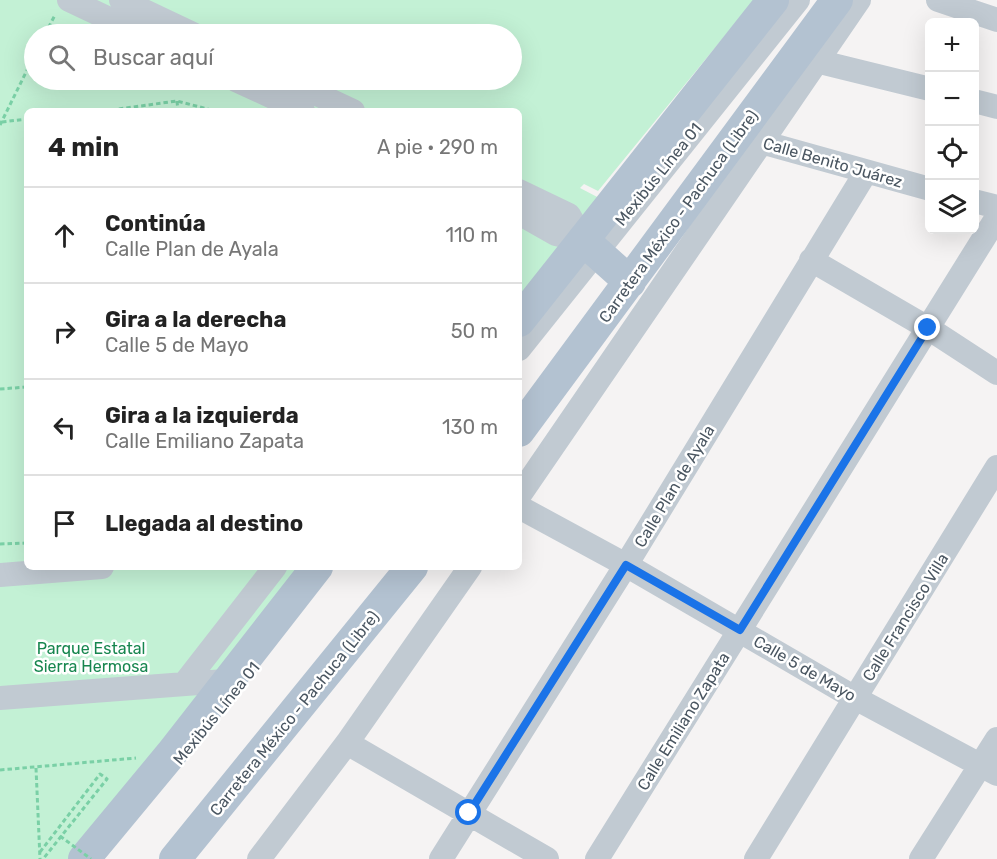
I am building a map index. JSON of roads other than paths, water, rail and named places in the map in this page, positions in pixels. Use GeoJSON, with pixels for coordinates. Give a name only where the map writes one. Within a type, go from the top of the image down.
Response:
{"type":"FeatureCollection","features":[{"type":"Feature","properties":{"kind":"main road"},"geometry":{"type":"LineString","coordinates":[[522,318],[590,246],[773,0]]}},
{"type":"Feature","properties":{"kind":"main road","name":"Carretera México - Pachuca (Libre)"},"geometry":{"type":"LineString","coordinates":[[522,427],[625,278],[689,225],[808,59],[837,0]]}},
{"type":"Feature","properties":{"kind":"main road"},"geometry":{"type":"LineString","coordinates":[[590,246],[625,278]]}},
{"type":"Feature","properties":{"kind":"main road"},"geometry":{"type":"LineString","coordinates":[[84,859],[171,754],[225,681],[315,570]]}},
{"type":"Feature","properties":{"kind":"main road","name":"Carretera México - Pachuca (Libre)"},"geometry":{"type":"LineString","coordinates":[[175,859],[410,570]]}},
{"type":"Feature","properties":{"kind":"street"},"geometry":{"type":"LineString","coordinates":[[122,0],[172,24]]}},
{"type":"Feature","properties":{"kind":"street","name":"Mexibús Línea 01"},"geometry":{"type":"LineString","coordinates":[[522,345],[590,246],[798,0]]}},
{"type":"Feature","properties":{"kind":"street","name":"Mexibús Línea 01"},"geometry":{"type":"LineString","coordinates":[[522,401],[595,310],[625,278],[819,0]]}},
{"type":"Feature","properties":{"kind":"street"},"geometry":{"type":"LineString","coordinates":[[859,0],[808,59],[925,88]]}},
{"type":"Feature","properties":{"kind":"street"},"geometry":{"type":"LineString","coordinates":[[938,0],[997,20]]}},
{"type":"Feature","properties":{"kind":"street"},"geometry":{"type":"LineString","coordinates":[[63,4],[115,24]]}},
{"type":"Feature","properties":{"kind":"street"},"geometry":{"type":"LineString","coordinates":[[258,90],[297,108]]}},
{"type":"Feature","properties":{"kind":"street"},"geometry":{"type":"LineString","coordinates":[[308,90],[347,108]]}},
{"type":"Feature","properties":{"kind":"street"},"geometry":{"type":"LineString","coordinates":[[979,102],[997,107]]}},
{"type":"Feature","properties":{"kind":"street","name":"Calle Benito Juárez"},"geometry":{"type":"LineString","coordinates":[[749,139],[925,188]]}},
{"type":"Feature","properties":{"kind":"street","name":"Calle Plan de Ayala"},"geometry":{"type":"LineString","coordinates":[[441,859],[626,565],[866,172]]}},
{"type":"Feature","properties":{"kind":"street"},"geometry":{"type":"LineString","coordinates":[[522,192],[569,215],[590,246]]}},
{"type":"Feature","properties":{"kind":"street"},"geometry":{"type":"LineString","coordinates":[[979,202],[997,207]]}},
{"type":"Feature","properties":{"kind":"street"},"geometry":{"type":"LineString","coordinates":[[522,215],[556,234],[590,246]]}},
{"type":"Feature","properties":{"kind":"street","name":"Calle Emiliano Zapata"},"geometry":{"type":"LineString","coordinates":[[597,859],[997,217]]}},
{"type":"Feature","properties":{"kind":"street"},"geometry":{"type":"LineString","coordinates":[[522,491],[689,225]]}},
{"type":"Feature","properties":{"kind":"street"},"geometry":{"type":"LineString","coordinates":[[812,260],[928,328],[997,373]]}},
{"type":"Feature","properties":{"kind":"street","name":"Calle Francisco Villa"},"geometry":{"type":"LineString","coordinates":[[756,859],[997,467]]}},
{"type":"Feature","properties":{"kind":"street","name":"Calle 5 de Mayo"},"geometry":{"type":"LineString","coordinates":[[522,509],[626,565],[855,698],[989,770]]}},
{"type":"Feature","properties":{"kind":"street"},"geometry":{"type":"LineString","coordinates":[[0,575],[64,570]]}},
{"type":"Feature","properties":{"kind":"street"},"geometry":{"type":"LineString","coordinates":[[184,684],[273,570]]}},
{"type":"Feature","properties":{"kind":"street","name":"Mexibús Línea 01"},"geometry":{"type":"LineString","coordinates":[[99,859],[331,570]]}},
{"type":"Feature","properties":{"kind":"street"},"geometry":{"type":"LineString","coordinates":[[157,859],[390,570]]}},
{"type":"Feature","properties":{"kind":"street"},"geometry":{"type":"LineString","coordinates":[[260,859],[347,743],[468,570]]}},
{"type":"Feature","properties":{"kind":"street"},"geometry":{"type":"LineString","coordinates":[[0,699],[225,681]]}},
{"type":"Feature","properties":{"kind":"street"},"geometry":{"type":"LineString","coordinates":[[921,859],[989,770],[997,739]]}},
{"type":"Feature","properties":{"kind":"street"},"geometry":{"type":"LineString","coordinates":[[347,743],[547,859]]}},
{"type":"Feature","properties":{"kind":"park label","name":"Parque Estatal Sierra Hermosa"},"geometry":{"type":"Point","coordinates":[91,657]}}]}
